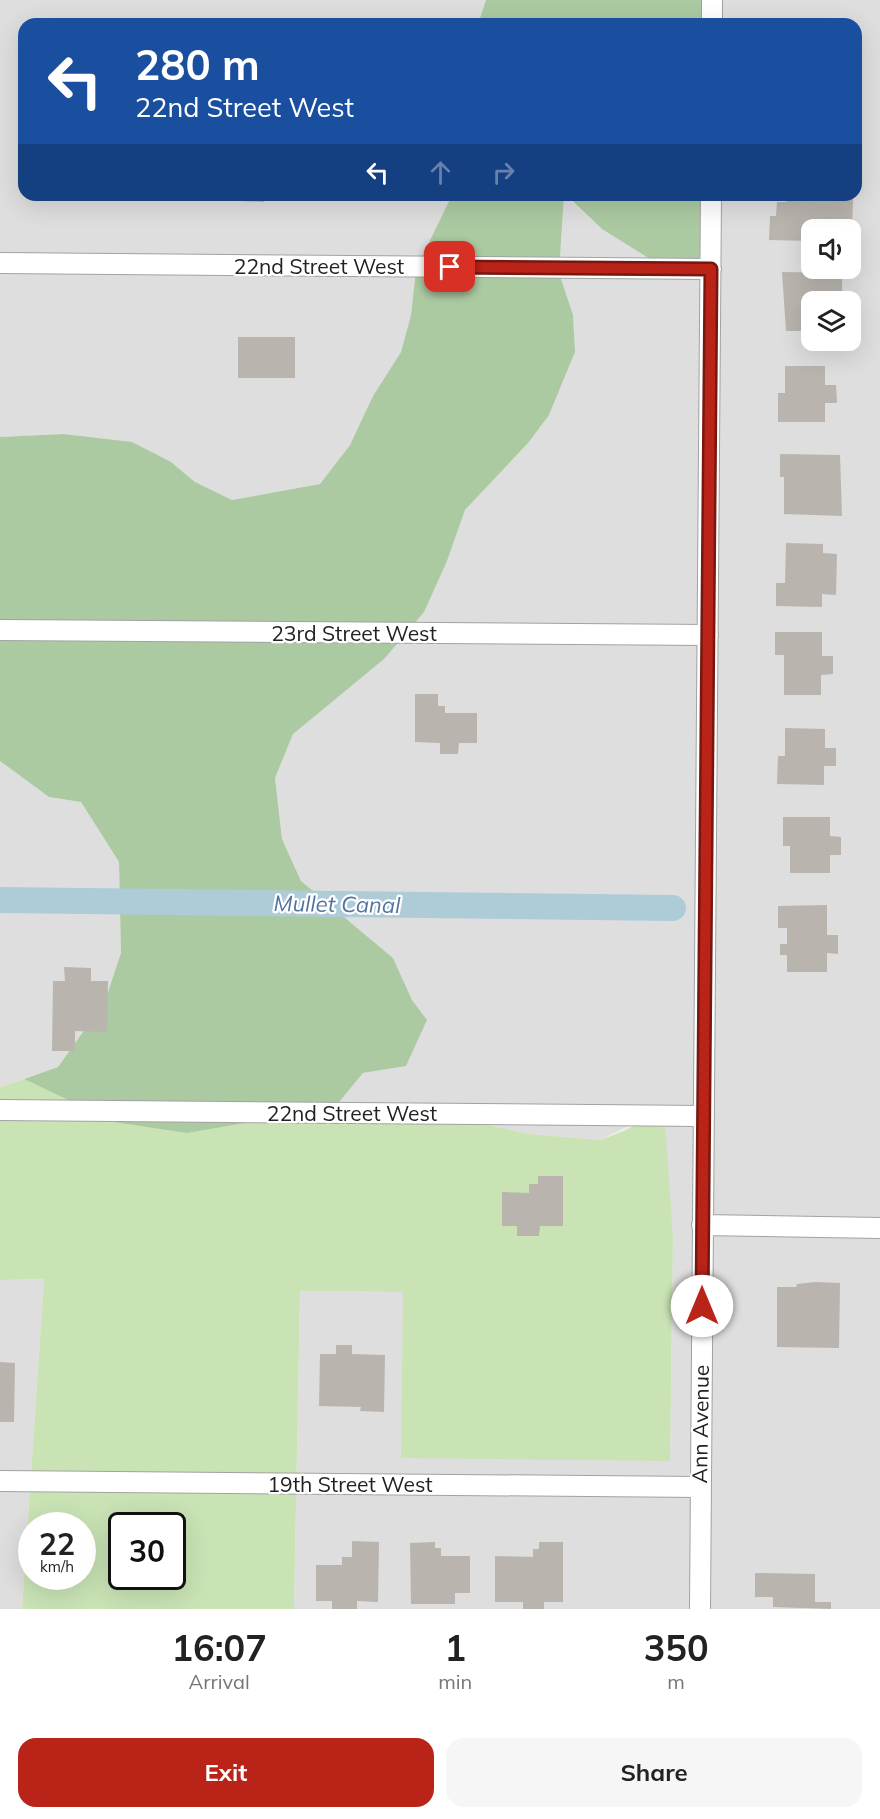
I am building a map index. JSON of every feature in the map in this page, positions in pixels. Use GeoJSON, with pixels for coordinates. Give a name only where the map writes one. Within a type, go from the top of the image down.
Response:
{"type":"FeatureCollection","features":[{"type":"Feature","properties":{"kind":"street"},"geometry":{"type":"LineString","coordinates":[[712,0],[712,18]]}},
{"type":"Feature","properties":{"kind":"street","name":"Ann Avenue"},"geometry":{"type":"LineString","coordinates":[[700,1609],[699,1486],[711,201]]}},
{"type":"Feature","properties":{"kind":"street","name":"22nd Street West"},"geometry":{"type":"LineString","coordinates":[[0,263],[711,269]]}},
{"type":"Feature","properties":{"kind":"street","name":"23rd Street West"},"geometry":{"type":"LineString","coordinates":[[0,630],[708,635]]}},
{"type":"Feature","properties":{"kind":"street","name":"22nd Street West"},"geometry":{"type":"LineString","coordinates":[[0,1110],[704,1116]]}},
{"type":"Feature","properties":{"kind":"street"},"geometry":{"type":"LineString","coordinates":[[702,1225],[880,1228]]}},
{"type":"Feature","properties":{"kind":"street","name":"19th Street West"},"geometry":{"type":"LineString","coordinates":[[0,1481],[699,1486]]}},
{"type":"Feature","properties":{"kind":"shaded area"},"geometry":{"type":"Polygon","coordinates":[[[0,0],[486,0],[480,18],[18,18],[18,201],[449,201],[416,269],[411,315],[401,352],[373,396],[350,445],[320,484],[232,500],[195,482],[171,462],[63,434],[0,437],[0,0]]]}},
{"type":"Feature","properties":{"kind":"shaded area"},"geometry":{"type":"Polygon","coordinates":[[[721,0],[880,0],[880,1609],[294,1609],[300,1291],[403,1292],[670,1461],[673,1237],[663,1109],[600,1140],[529,1134],[484,1124],[335,1107],[363,1073],[406,1066],[426,1020],[412,1000],[393,958],[301,881],[282,839],[275,778],[293,734],[327,704],[447,561],[465,510],[529,442],[549,415],[575,352],[573,315],[559,273],[564,201],[571,201],[602,229],[694,201],[862,201],[862,18],[720,18],[721,0]]]}},
{"type":"Feature","properties":{"kind":"shaded area"},"geometry":{"type":"Polygon","coordinates":[[[0,761],[49,797],[81,802],[119,862],[121,953],[105,1001],[58,1067],[0,1087],[0,761]]]}},
{"type":"Feature","properties":{"kind":"shaded area"},"geometry":{"type":"Polygon","coordinates":[[[44,1279],[28,1512],[18,1512],[18,1590],[23,1590],[22,1609],[0,1609],[0,1280],[44,1279]]]}},
{"type":"Feature","properties":{"kind":"green space"},"geometry":{"type":"Polygon","coordinates":[[[486,0],[721,0],[720,18],[480,18],[486,0]]]}},
{"type":"Feature","properties":{"kind":"green space"},"geometry":{"type":"Polygon","coordinates":[[[449,201],[564,201],[559,273],[573,315],[575,352],[549,415],[529,442],[465,510],[447,561],[424,612],[384,659],[293,734],[275,778],[282,839],[301,881],[393,958],[412,1000],[427,1020],[406,1066],[363,1073],[335,1107],[187,1133],[114,1122],[24,1079],[58,1067],[105,1001],[121,953],[119,862],[81,802],[49,797],[0,761],[0,437],[63,434],[132,442],[171,462],[195,482],[232,500],[320,484],[350,445],[373,396],[401,352],[411,315],[416,269],[449,201]]]}},
{"type":"Feature","properties":{"kind":"green space"},"geometry":{"type":"Polygon","coordinates":[[[572,201],[714,201],[712,279],[655,262],[602,229],[572,201]]]}},
{"type":"Feature","properties":{"kind":"green space"},"geometry":{"type":"Polygon","coordinates":[[[24,1079],[114,1122],[443,1121],[484,1124],[529,1134],[600,1140],[624,1131],[664,1109],[673,1237],[670,1461],[401,1458],[403,1292],[300,1291],[294,1609],[22,1609],[23,1590],[96,1590],[96,1512],[28,1512],[44,1279],[0,1280],[0,1087],[24,1079]]]}},
{"type":"Feature","properties":{"kind":"building"},"geometry":{"type":"Polygon","coordinates":[[[853,201],[852,219],[801,219],[801,241],[769,240],[770,216],[776,216],[777,202],[853,201]]]}},
{"type":"Feature","properties":{"kind":"building"},"geometry":{"type":"Polygon","coordinates":[[[782,272],[801,272],[801,279],[842,279],[842,291],[801,291],[801,331],[786,331],[782,272]]]}},
{"type":"Feature","properties":{"kind":"building"},"geometry":{"type":"Polygon","coordinates":[[[238,337],[295,337],[295,378],[238,378],[238,337]]]}},
{"type":"Feature","properties":{"kind":"building"},"geometry":{"type":"Polygon","coordinates":[[[785,366],[825,366],[825,385],[836,385],[837,403],[825,403],[825,422],[778,422],[778,393],[785,393],[785,366]]]}},
{"type":"Feature","properties":{"kind":"building"},"geometry":{"type":"Polygon","coordinates":[[[780,454],[840,455],[842,516],[784,514],[784,477],[780,477],[780,454]]]}},
{"type":"Feature","properties":{"kind":"building"},"geometry":{"type":"Polygon","coordinates":[[[786,543],[823,544],[823,553],[837,554],[836,595],[822,594],[822,607],[776,606],[776,583],[785,583],[786,543]]]}},
{"type":"Feature","properties":{"kind":"building"},"geometry":{"type":"Polygon","coordinates":[[[775,632],[822,632],[822,656],[833,656],[833,674],[821,675],[821,695],[784,695],[784,655],[775,655],[775,632]]]}},
{"type":"Feature","properties":{"kind":"building"},"geometry":{"type":"Polygon","coordinates":[[[415,694],[438,694],[438,706],[445,706],[445,713],[477,713],[477,743],[459,743],[458,754],[440,754],[440,743],[415,742],[415,694]]]}},
{"type":"Feature","properties":{"kind":"building"},"geometry":{"type":"Polygon","coordinates":[[[785,728],[825,729],[825,748],[836,748],[836,766],[824,766],[824,785],[777,784],[778,756],[785,756],[785,728]]]}},
{"type":"Feature","properties":{"kind":"building"},"geometry":{"type":"Polygon","coordinates":[[[783,817],[830,817],[830,836],[841,837],[841,855],[830,855],[830,873],[790,873],[790,846],[783,846],[783,817]]]}},
{"type":"Feature","properties":{"kind":"building"},"geometry":{"type":"Polygon","coordinates":[[[827,905],[827,935],[838,935],[838,954],[827,953],[827,972],[787,972],[787,955],[780,955],[780,944],[787,944],[787,928],[778,928],[778,906],[827,905]]]}},
{"type":"Feature","properties":{"kind":"building"},"geometry":{"type":"Polygon","coordinates":[[[64,967],[91,968],[91,981],[108,981],[107,1032],[75,1031],[75,1051],[52,1051],[53,981],[65,981],[64,967]]]}},
{"type":"Feature","properties":{"kind":"building"},"geometry":{"type":"Polygon","coordinates":[[[538,1176],[563,1176],[563,1226],[540,1226],[539,1236],[517,1236],[517,1226],[502,1226],[502,1192],[529,1193],[529,1184],[538,1184],[538,1176]]]}},
{"type":"Feature","properties":{"kind":"building"},"geometry":{"type":"Polygon","coordinates":[[[840,1283],[839,1348],[777,1347],[777,1287],[796,1287],[797,1284],[840,1283]]]}},
{"type":"Feature","properties":{"kind":"building"},"geometry":{"type":"Polygon","coordinates":[[[336,1345],[352,1345],[352,1354],[385,1355],[384,1412],[360,1411],[361,1407],[319,1406],[320,1354],[336,1354],[336,1345]]]}},
{"type":"Feature","properties":{"kind":"building"},"geometry":{"type":"Polygon","coordinates":[[[0,1362],[15,1363],[14,1422],[0,1422],[0,1362]]]}},
{"type":"Feature","properties":{"kind":"building"},"geometry":{"type":"Polygon","coordinates":[[[352,1541],[379,1542],[378,1602],[357,1601],[357,1609],[332,1609],[332,1601],[316,1601],[316,1565],[342,1565],[342,1557],[352,1557],[352,1541]]]}},
{"type":"Feature","properties":{"kind":"building"},"geometry":{"type":"Polygon","coordinates":[[[435,1542],[435,1548],[441,1548],[441,1556],[470,1556],[470,1593],[455,1593],[455,1604],[411,1604],[410,1543],[435,1542]]]}},
{"type":"Feature","properties":{"kind":"building"},"geometry":{"type":"Polygon","coordinates":[[[539,1542],[563,1542],[563,1602],[544,1602],[544,1609],[523,1609],[523,1602],[495,1602],[495,1556],[533,1557],[533,1549],[539,1549],[539,1542]]]}},
{"type":"Feature","properties":{"kind":"building"},"geometry":{"type":"Polygon","coordinates":[[[755,1573],[815,1574],[815,1602],[831,1602],[831,1609],[773,1607],[773,1597],[755,1597],[755,1573]]]}},
{"type":"Feature","properties":{"kind":"waterway","name":"Mullet Canal"},"geometry":{"type":"LineString","coordinates":[[0,900],[673,908]]}},
{"type":"Feature","properties":{"kind":"route"},"geometry":{"type":"LineString","coordinates":[[450,267],[711,269],[702,1306]]}}]}
